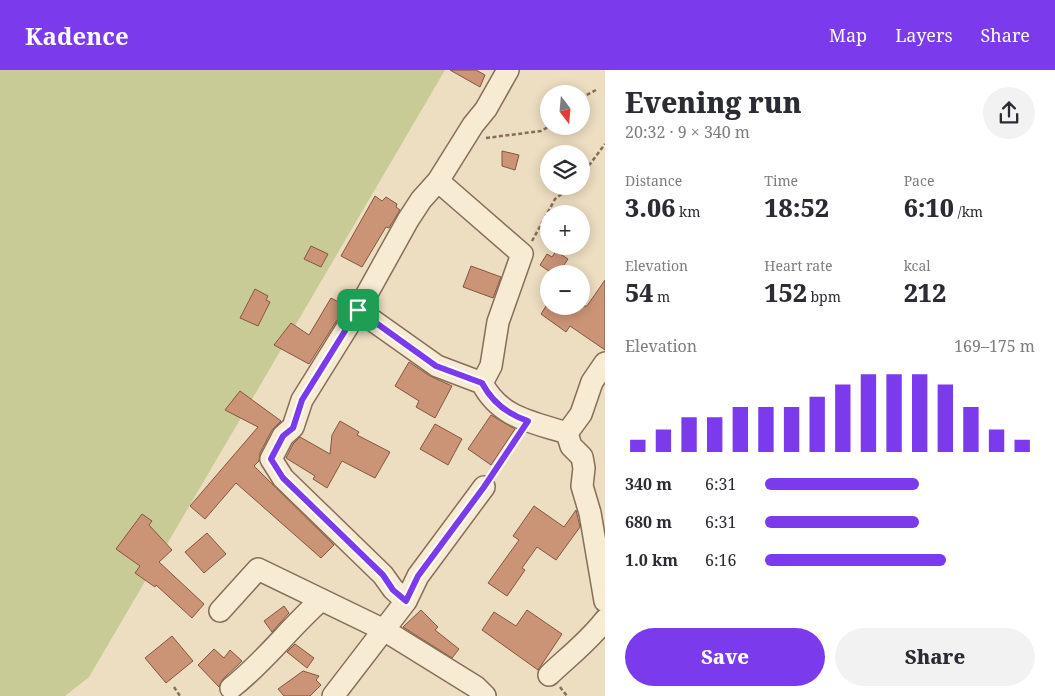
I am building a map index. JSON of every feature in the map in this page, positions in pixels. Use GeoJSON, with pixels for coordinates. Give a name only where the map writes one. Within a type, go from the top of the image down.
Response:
{"type":"FeatureCollection","features":[{"type":"Feature","properties":{"kind":"street"},"geometry":{"type":"LineString","coordinates":[[406,601],[393,590],[383,575],[283,478],[271,459],[283,436],[293,428],[302,400],[358,310],[408,220],[421,200],[438,181],[486,109],[508,70]]}},
{"type":"Feature","properties":{"kind":"street"},"geometry":{"type":"LineString","coordinates":[[438,181],[522,254],[498,322],[491,366],[482,383]]}},
{"type":"Feature","properties":{"kind":"street"},"geometry":{"type":"LineString","coordinates":[[358,310],[436,366],[482,383],[490,399],[516,417],[567,433]]}},
{"type":"Feature","properties":{"kind":"street"},"geometry":{"type":"LineString","coordinates":[[567,433],[581,414],[592,382],[605,363]]}},
{"type":"Feature","properties":{"kind":"street"},"geometry":{"type":"LineString","coordinates":[[567,433],[571,446],[582,457],[584,468],[582,486],[590,514],[605,601]]}},
{"type":"Feature","properties":{"kind":"street"},"geometry":{"type":"LineString","coordinates":[[333,696],[406,601],[418,576],[484,487]]}},
{"type":"Feature","properties":{"kind":"street"},"geometry":{"type":"LineString","coordinates":[[220,611],[258,569],[384,630],[476,687],[484,696]]}},
{"type":"Feature","properties":{"kind":"street"},"geometry":{"type":"LineString","coordinates":[[231,688],[275,649],[304,615],[321,600]]}},
{"type":"Feature","properties":{"kind":"street"},"geometry":{"type":"LineString","coordinates":[[549,675],[573,651],[586,642],[605,620]]}},
{"type":"Feature","properties":{"kind":"path"},"geometry":{"type":"LineString","coordinates":[[590,93],[596,90]]}},
{"type":"Feature","properties":{"kind":"path"},"geometry":{"type":"LineString","coordinates":[[461,144],[509,134],[540,131]]}},
{"type":"Feature","properties":{"kind":"path"},"geometry":{"type":"LineString","coordinates":[[590,164],[605,144]]}},
{"type":"Feature","properties":{"kind":"path"},"geometry":{"type":"LineString","coordinates":[[522,254],[555,199],[561,195]]}},
{"type":"Feature","properties":{"kind":"path"},"geometry":{"type":"LineString","coordinates":[[484,487],[528,421]]}},
{"type":"Feature","properties":{"kind":"path"},"geometry":{"type":"LineString","coordinates":[[174,687],[180,696]]}},
{"type":"Feature","properties":{"kind":"green space"},"geometry":{"type":"Polygon","coordinates":[[[0,70],[445,70],[89,677],[65,696],[0,696],[0,70]]]}},
{"type":"Feature","properties":{"kind":"building"},"geometry":{"type":"Polygon","coordinates":[[[450,70],[476,70],[485,75],[480,87],[450,70]]]}},
{"type":"Feature","properties":{"kind":"building"},"geometry":{"type":"Polygon","coordinates":[[[502,151],[519,155],[515,170],[502,166],[502,151]]]}},
{"type":"Feature","properties":{"kind":"building"},"geometry":{"type":"Polygon","coordinates":[[[375,196],[382,201],[386,197],[397,204],[396,207],[400,210],[389,228],[386,227],[362,267],[341,256],[375,196]]]}},
{"type":"Feature","properties":{"kind":"building"},"geometry":{"type":"Polygon","coordinates":[[[311,246],[328,254],[321,267],[304,259],[311,246]]]}},
{"type":"Feature","properties":{"kind":"building"},"geometry":{"type":"Polygon","coordinates":[[[546,255],[552,257],[553,255],[562,255],[568,259],[564,265],[540,265],[546,255]]]}},
{"type":"Feature","properties":{"kind":"building"},"geometry":{"type":"Polygon","coordinates":[[[471,266],[501,277],[493,298],[463,287],[471,266]]]}},
{"type":"Feature","properties":{"kind":"building"},"geometry":{"type":"Polygon","coordinates":[[[605,280],[605,350],[570,326],[566,332],[542,315],[590,315],[590,302],[605,280]]]}},
{"type":"Feature","properties":{"kind":"building"},"geometry":{"type":"Polygon","coordinates":[[[255,289],[268,296],[266,300],[270,302],[258,326],[240,318],[255,289]]]}},
{"type":"Feature","properties":{"kind":"building"},"geometry":{"type":"Polygon","coordinates":[[[331,298],[346,306],[309,364],[274,345],[291,323],[309,335],[331,298]]]}},
{"type":"Feature","properties":{"kind":"building"},"geometry":{"type":"Polygon","coordinates":[[[409,362],[430,376],[452,386],[435,418],[416,407],[419,401],[395,386],[409,362]]]}},
{"type":"Feature","properties":{"kind":"building"},"geometry":{"type":"Polygon","coordinates":[[[240,391],[281,421],[272,430],[260,453],[259,461],[254,466],[334,545],[321,558],[236,483],[205,519],[190,506],[258,427],[225,410],[240,391]]]}},
{"type":"Feature","properties":{"kind":"building"},"geometry":{"type":"Polygon","coordinates":[[[491,415],[515,429],[491,465],[468,449],[491,415]]]}},
{"type":"Feature","properties":{"kind":"building"},"geometry":{"type":"Polygon","coordinates":[[[340,421],[359,432],[357,435],[390,452],[375,478],[342,461],[327,488],[313,479],[315,476],[286,458],[293,444],[300,437],[330,454],[332,435],[340,421]]]}},
{"type":"Feature","properties":{"kind":"building"},"geometry":{"type":"Polygon","coordinates":[[[435,424],[462,439],[448,465],[420,449],[435,424]]]}},
{"type":"Feature","properties":{"kind":"building"},"geometry":{"type":"Polygon","coordinates":[[[534,506],[564,527],[576,510],[580,527],[556,560],[537,547],[522,568],[525,570],[507,596],[488,583],[519,540],[513,536],[534,506]]]}},
{"type":"Feature","properties":{"kind":"building"},"geometry":{"type":"Polygon","coordinates":[[[142,514],[152,521],[149,525],[172,550],[159,562],[204,604],[192,618],[156,585],[155,587],[135,573],[140,566],[116,549],[142,514]]]}},
{"type":"Feature","properties":{"kind":"building"},"geometry":{"type":"Polygon","coordinates":[[[207,533],[226,554],[204,573],[185,552],[207,533]]]}},
{"type":"Feature","properties":{"kind":"building"},"geometry":{"type":"Polygon","coordinates":[[[284,606],[289,613],[272,632],[264,621],[284,606]]]}},
{"type":"Feature","properties":{"kind":"building"},"geometry":{"type":"Polygon","coordinates":[[[421,610],[438,627],[435,630],[459,649],[452,658],[403,627],[421,610]]]}},
{"type":"Feature","properties":{"kind":"building"},"geometry":{"type":"Polygon","coordinates":[[[527,610],[562,634],[538,670],[482,630],[494,612],[516,626],[527,610]]]}},
{"type":"Feature","properties":{"kind":"building"},"geometry":{"type":"Polygon","coordinates":[[[172,636],[193,661],[166,683],[145,658],[172,636]]]}},
{"type":"Feature","properties":{"kind":"building"},"geometry":{"type":"Polygon","coordinates":[[[295,644],[314,658],[307,668],[287,652],[295,644]]]}},
{"type":"Feature","properties":{"kind":"building"},"geometry":{"type":"Polygon","coordinates":[[[214,649],[224,658],[230,650],[242,661],[223,679],[219,687],[198,665],[214,649]]]}},
{"type":"Feature","properties":{"kind":"building"},"geometry":{"type":"Polygon","coordinates":[[[303,671],[319,676],[316,680],[321,685],[310,696],[284,696],[278,689],[303,671]]]}},
{"type":"Feature","properties":{"kind":"route"},"geometry":{"type":"LineString","coordinates":[[358,310],[436,366],[482,383],[490,399],[516,417],[528,421],[484,487],[418,576],[406,601],[393,590],[383,575],[283,478],[271,459],[281,444],[283,436],[293,428],[302,400],[358,310]]}}]}
